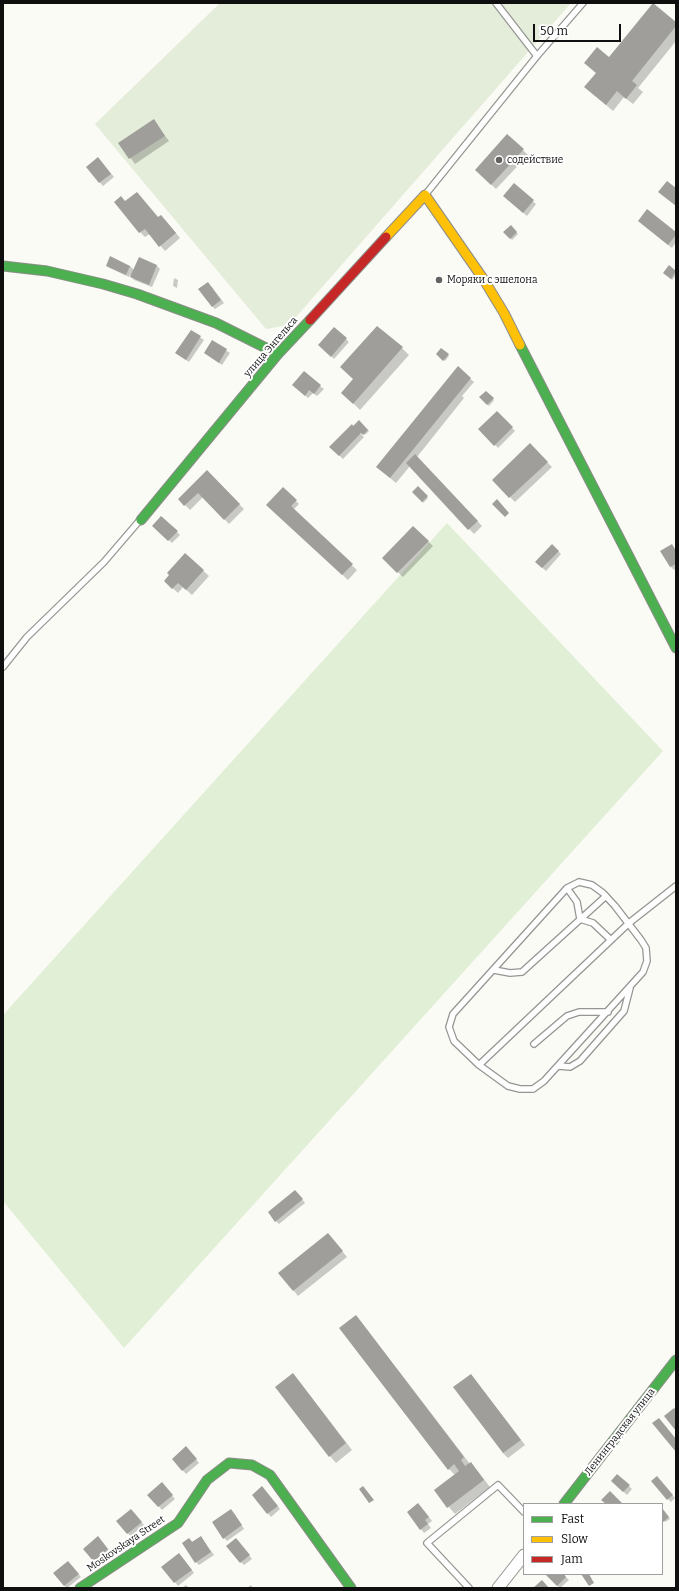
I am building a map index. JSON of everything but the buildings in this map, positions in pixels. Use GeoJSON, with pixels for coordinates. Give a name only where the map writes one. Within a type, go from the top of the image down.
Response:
{"type":"FeatureCollection","features":[{"type":"Feature","properties":{"kind":"street","name":"улица Энгельса"},"geometry":{"type":"LineString","coordinates":[[141,520],[278,354],[425,195]]}},
{"type":"Feature","properties":{"kind":"street"},"geometry":{"type":"LineString","coordinates":[[425,195],[484,280],[504,313],[676,648]]}},
{"type":"Feature","properties":{"kind":"street"},"geometry":{"type":"LineString","coordinates":[[3,266],[47,271],[103,284],[137,294],[216,323],[278,354]]}},
{"type":"Feature","properties":{"kind":"street","name":"Ленинградская улица"},"geometry":{"type":"LineString","coordinates":[[565,1503],[676,1360]]}},
{"type":"Feature","properties":{"kind":"street","name":"Moskovskaya Street"},"geometry":{"type":"LineString","coordinates":[[80,1588],[178,1523],[207,1480],[229,1462],[252,1465],[270,1475],[351,1588]]}},
{"type":"Feature","properties":{"kind":"street"},"geometry":{"type":"LineString","coordinates":[[498,1588],[523,1556]]}},
{"type":"Feature","properties":{"kind":"lane"},"geometry":{"type":"LineString","coordinates":[[496,3],[537,56]]}},
{"type":"Feature","properties":{"kind":"lane"},"geometry":{"type":"LineString","coordinates":[[425,195],[537,56],[583,3]]}},
{"type":"Feature","properties":{"kind":"lane"},"geometry":{"type":"LineString","coordinates":[[3,667],[27,636],[104,562],[141,520]]}},
{"type":"Feature","properties":{"kind":"lane"},"geometry":{"type":"LineString","coordinates":[[579,882],[592,885],[606,896],[629,923],[646,948],[647,961],[643,972],[559,1066],[544,1081],[533,1089],[520,1089],[508,1086],[479,1064],[454,1041],[449,1027],[453,1014],[567,888],[579,882]]}},
{"type":"Feature","properties":{"kind":"lane"},"geometry":{"type":"LineString","coordinates":[[479,1064],[629,923],[676,886]]}},
{"type":"Feature","properties":{"kind":"lane"},"geometry":{"type":"LineString","coordinates":[[567,888],[577,902],[580,919]]}},
{"type":"Feature","properties":{"kind":"lane"},"geometry":{"type":"LineString","coordinates":[[494,970],[510,973],[522,972],[606,896]]}},
{"type":"Feature","properties":{"kind":"lane"},"geometry":{"type":"LineString","coordinates":[[580,919],[593,923],[611,940]]}},
{"type":"Feature","properties":{"kind":"lane"},"geometry":{"type":"LineString","coordinates":[[559,1066],[570,1067],[580,1061],[624,1011],[631,986]]}},
{"type":"Feature","properties":{"kind":"lane"},"geometry":{"type":"LineString","coordinates":[[534,1044],[567,1016],[579,1012],[608,1012]]}},
{"type":"Feature","properties":{"kind":"lane"},"geometry":{"type":"LineString","coordinates":[[469,1588],[427,1543],[498,1485],[523,1511]]}},
{"type":"Feature","properties":{"kind":"green space"},"geometry":{"type":"Polygon","coordinates":[[[220,3],[571,3],[289,325],[266,329],[95,124],[220,3]]]}},
{"type":"Feature","properties":{"kind":"green space"},"geometry":{"type":"Polygon","coordinates":[[[447,523],[663,751],[124,1348],[3,1201],[3,1015],[447,523]]]}},
{"type":"Feature","properties":{"kind":"traffic: fast"},"geometry":{"type":"LineString","coordinates":[[3,266],[47,271],[103,284],[137,294],[216,323],[278,354]]}},
{"type":"Feature","properties":{"kind":"traffic: fast"},"geometry":{"type":"LineString","coordinates":[[141,520],[278,354],[310,320]]}},
{"type":"Feature","properties":{"kind":"traffic: fast"},"geometry":{"type":"LineString","coordinates":[[520,345],[676,648]]}},
{"type":"Feature","properties":{"kind":"traffic: fast"},"geometry":{"type":"LineString","coordinates":[[565,1503],[676,1360]]}},
{"type":"Feature","properties":{"kind":"traffic: fast"},"geometry":{"type":"LineString","coordinates":[[80,1588],[178,1523],[207,1480],[229,1463],[252,1465],[270,1475],[351,1588]]}},
{"type":"Feature","properties":{"kind":"traffic: slow"},"geometry":{"type":"LineString","coordinates":[[386,237],[425,195],[484,280],[504,313],[520,345]]}},
{"type":"Feature","properties":{"kind":"traffic: jam"},"geometry":{"type":"LineString","coordinates":[[310,320],[386,237]]}},
{"type":"Feature","properties":{"kind":"place","name":"содействие"},"geometry":{"type":"Point","coordinates":[499,160]}},
{"type":"Feature","properties":{"kind":"place","name":"Моряки с эшелона"},"geometry":{"type":"Point","coordinates":[439,280]}}]}
